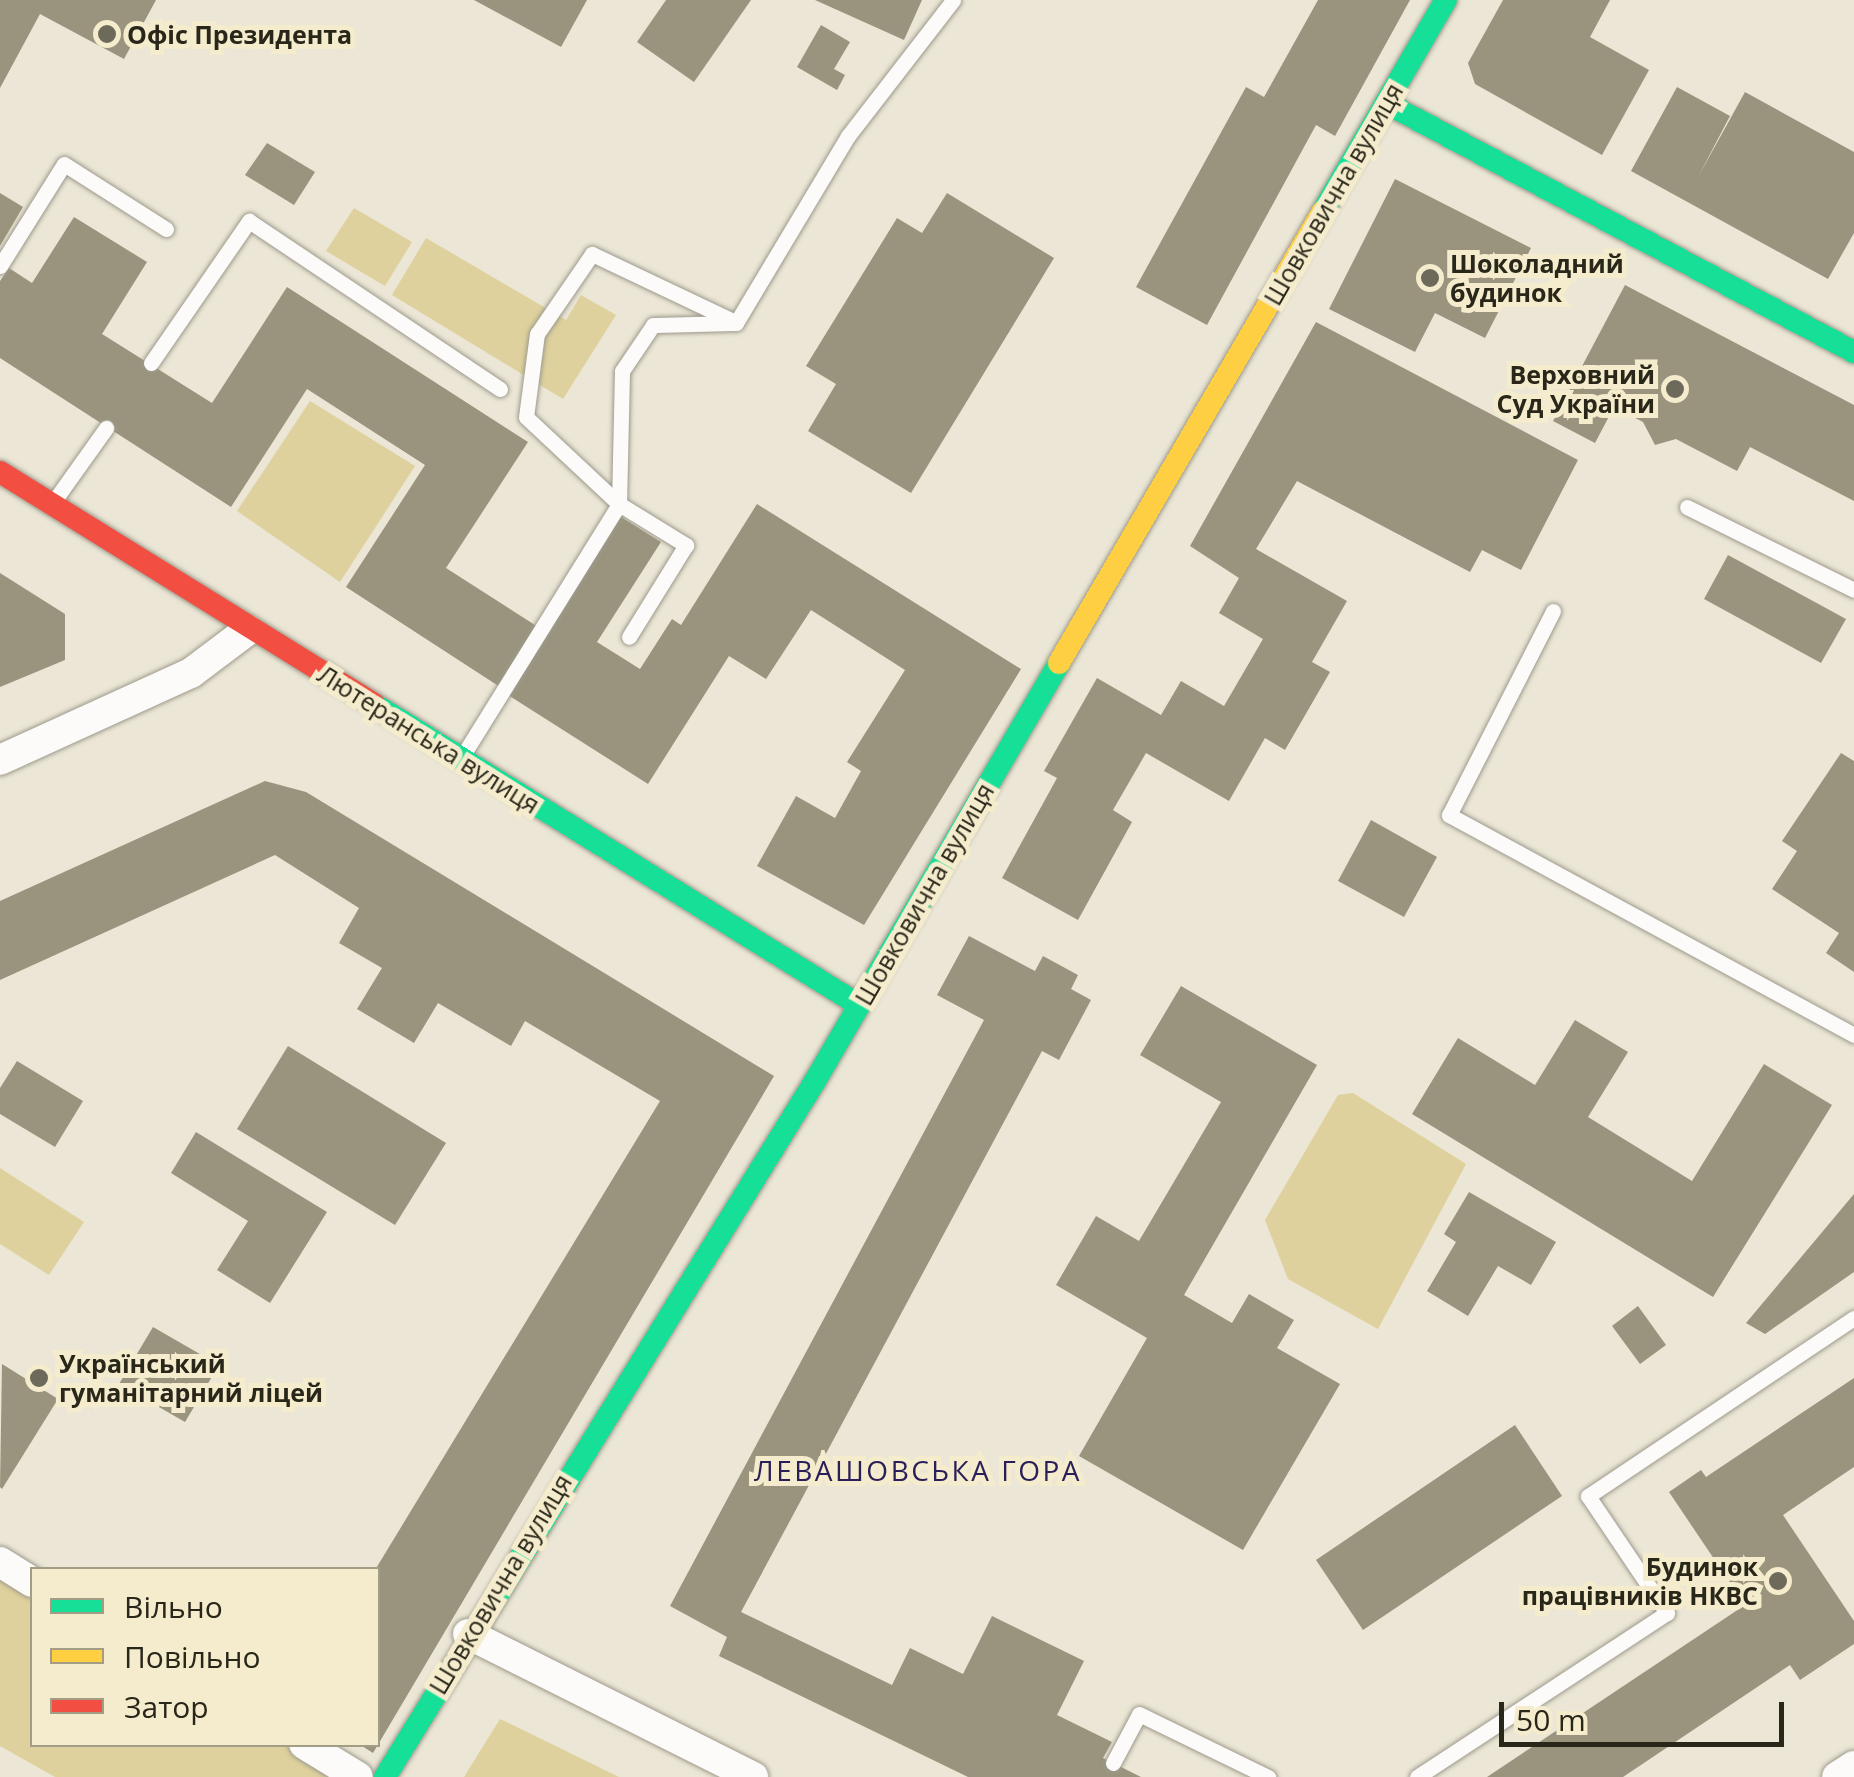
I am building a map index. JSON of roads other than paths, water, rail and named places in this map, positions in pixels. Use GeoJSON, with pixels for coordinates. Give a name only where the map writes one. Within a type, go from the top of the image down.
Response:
{"type":"FeatureCollection","features":[{"type":"Feature","properties":{"kind":"street","name":"Шовковична вулиця"},"geometry":{"type":"LineString","coordinates":[[386,1777],[468,1634],[859,1005],[1446,0]]}},
{"type":"Feature","properties":{"kind":"street"},"geometry":{"type":"LineString","coordinates":[[1386,104],[1854,352]]}},
{"type":"Feature","properties":{"kind":"street","name":"Лютеранська вулиця"},"geometry":{"type":"LineString","coordinates":[[0,472],[248,630],[859,1005]]}},
{"type":"Feature","properties":{"kind":"street"},"geometry":{"type":"LineString","coordinates":[[0,760],[190,673],[248,630]]}},
{"type":"Feature","properties":{"kind":"street"},"geometry":{"type":"LineString","coordinates":[[0,1562],[30,1581]]}},
{"type":"Feature","properties":{"kind":"street"},"geometry":{"type":"LineString","coordinates":[[468,1634],[754,1777]]}},
{"type":"Feature","properties":{"kind":"street"},"geometry":{"type":"LineString","coordinates":[[309,1747],[358,1777]]}},
{"type":"Feature","properties":{"kind":"street"},"geometry":{"type":"LineString","coordinates":[[1836,1777],[1854,1766]]}},
{"type":"Feature","properties":{"kind":"lane"},"geometry":{"type":"LineString","coordinates":[[736,322],[848,136],[953,0]]}},
{"type":"Feature","properties":{"kind":"lane"},"geometry":{"type":"LineString","coordinates":[[0,266],[64,164],[166,230]]}},
{"type":"Feature","properties":{"kind":"lane"},"geometry":{"type":"LineString","coordinates":[[151,364],[249,221],[500,388]]}},
{"type":"Feature","properties":{"kind":"lane"},"geometry":{"type":"LineString","coordinates":[[629,637],[686,545],[619,504],[526,417],[537,334],[592,254],[736,322]]}},
{"type":"Feature","properties":{"kind":"lane"},"geometry":{"type":"LineString","coordinates":[[461,758],[619,504],[622,371],[652,325],[736,322]]}},
{"type":"Feature","properties":{"kind":"lane"},"geometry":{"type":"LineString","coordinates":[[52,505],[106,428]]}},
{"type":"Feature","properties":{"kind":"lane"},"geometry":{"type":"LineString","coordinates":[[1687,507],[1854,590]]}},
{"type":"Feature","properties":{"kind":"lane"},"geometry":{"type":"LineString","coordinates":[[1553,611],[1449,815],[1854,1035]]}},
{"type":"Feature","properties":{"kind":"lane"},"geometry":{"type":"LineString","coordinates":[[1417,1777],[1667,1612],[1588,1496],[1854,1318]]}},
{"type":"Feature","properties":{"kind":"lane"},"geometry":{"type":"LineString","coordinates":[[1113,1763],[1139,1714],[1268,1777]]}},
{"type":"Feature","properties":{"kind":"place","name":"Офіс Президента"},"geometry":{"type":"Point","coordinates":[107,34]}},
{"type":"Feature","properties":{"kind":"place","name":"Шоколадний будинок"},"geometry":{"type":"Point","coordinates":[1430,278]}},
{"type":"Feature","properties":{"kind":"place","name":"Верховний Суд України"},"geometry":{"type":"Point","coordinates":[1675,389]}},
{"type":"Feature","properties":{"kind":"place","name":"Український гуманітарний ліцей"},"geometry":{"type":"Point","coordinates":[39,1378]}},
{"type":"Feature","properties":{"kind":"place","name":"Будинок працівників НКВС"},"geometry":{"type":"Point","coordinates":[1778,1581]}},
{"type":"Feature","properties":{"kind":"district","name":"ЛЕВАШОВСЬКА ГОРА"},"geometry":{"type":"Point","coordinates":[918,1470]}}]}
